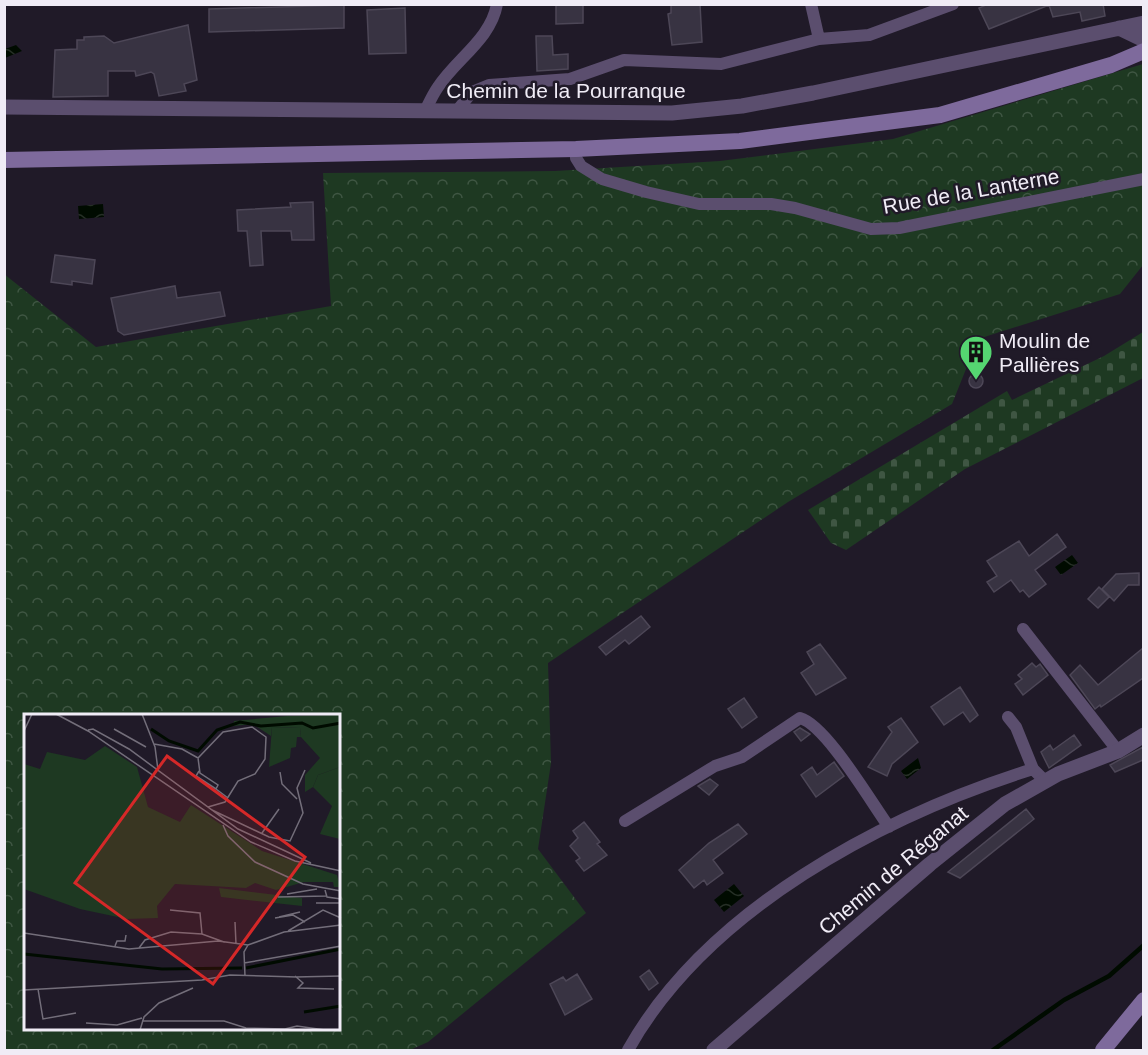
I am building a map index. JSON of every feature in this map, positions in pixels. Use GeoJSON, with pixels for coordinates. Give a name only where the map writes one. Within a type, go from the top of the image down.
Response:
{"type":"FeatureCollection","features":[{"type":"Feature","properties":{"kind":"main road"},"geometry":{"type":"LineString","coordinates":[[4,160],[576,149],[740,141],[884,123],[950,112],[1111,65],[1143,50]]}},
{"type":"Feature","properties":{"kind":"main road"},"geometry":{"type":"LineString","coordinates":[[1103,1050],[1143,1000]]}},
{"type":"Feature","properties":{"kind":"main road"},"geometry":{"type":"LineString","coordinates":[[1116,1050],[1143,1015]]}},
{"type":"Feature","properties":{"kind":"street"},"geometry":{"type":"LineString","coordinates":[[425,111],[438,86],[474,46],[495,16],[497,4]]}},
{"type":"Feature","properties":{"kind":"street"},"geometry":{"type":"LineString","coordinates":[[811,4],[819,39]]}},
{"type":"Feature","properties":{"kind":"street"},"geometry":{"type":"LineString","coordinates":[[456,112],[472,92],[489,85],[570,79],[624,60],[721,64],[819,39],[869,35],[953,4]]}},
{"type":"Feature","properties":{"kind":"street","name":"Chemin de la Pourranque"},"geometry":{"type":"LineString","coordinates":[[5,107],[672,113],[742,106],[1143,23]]}},
{"type":"Feature","properties":{"kind":"street"},"geometry":{"type":"LineString","coordinates":[[1119,28],[1143,40]]}},
{"type":"Feature","properties":{"kind":"street"},"geometry":{"type":"LineString","coordinates":[[4,96],[5,107]]}},
{"type":"Feature","properties":{"kind":"street","name":"Rue de la Lanterne"},"geometry":{"type":"LineString","coordinates":[[576,149],[576,158],[581,166],[602,179],[646,192],[699,204],[771,204],[795,208],[871,229],[899,228],[1143,179]]}},
{"type":"Feature","properties":{"kind":"street"},"geometry":{"type":"LineString","coordinates":[[1023,629],[1118,751]]}},
{"type":"Feature","properties":{"kind":"street"},"geometry":{"type":"LineString","coordinates":[[1008,717],[1016,727],[1034,769],[1046,782]]}},
{"type":"Feature","properties":{"kind":"street"},"geometry":{"type":"LineString","coordinates":[[625,821],[715,766],[742,758],[774,733],[800,718],[810,721],[826,738],[889,827]]}},
{"type":"Feature","properties":{"kind":"street","name":"Chemin de Réganat"},"geometry":{"type":"LineString","coordinates":[[714,1050],[930,864],[1005,804],[1058,774],[1118,751],[1143,735]]}},
{"type":"Feature","properties":{"kind":"street"},"geometry":{"type":"LineString","coordinates":[[628,1050],[653,1010],[681,974],[714,940],[793,881],[889,827],[1004,778],[1034,769]]}},
{"type":"Feature","properties":{"kind":"green space"},"geometry":{"type":"Polygon","coordinates":[[[1143,64],[1143,265],[1120,294],[978,339],[952,404],[788,502],[548,663],[551,763],[538,849],[586,913],[428,1042],[410,1050],[5,1050],[4,274],[96,347],[331,306],[323,173],[555,171],[720,161],[893,139],[1143,64]]]}},
{"type":"Feature","properties":{"kind":"green space"},"geometry":{"type":"Polygon","coordinates":[[[1143,332],[1143,378],[965,469],[846,550],[831,543],[808,510],[1007,391],[1012,400],[1104,356],[1143,332]]]}},
{"type":"Feature","properties":{"kind":"water"},"geometry":{"type":"Polygon","coordinates":[[[16,45],[22,51],[5,58],[5,49],[16,45]]]}},
{"type":"Feature","properties":{"kind":"water"},"geometry":{"type":"Polygon","coordinates":[[[103,204],[104,217],[79,219],[78,206],[103,204]]]}},
{"type":"Feature","properties":{"kind":"water"},"geometry":{"type":"Polygon","coordinates":[[[1072,555],[1078,563],[1061,575],[1055,567],[1072,555]]]}},
{"type":"Feature","properties":{"kind":"water"},"geometry":{"type":"Polygon","coordinates":[[[918,758],[921,768],[907,779],[901,771],[918,758]]]}},
{"type":"Feature","properties":{"kind":"water"},"geometry":{"type":"Polygon","coordinates":[[[734,884],[744,896],[724,912],[714,900],[734,884]]]}},
{"type":"Feature","properties":{"kind":"building"},"geometry":{"type":"Polygon","coordinates":[[[556,4],[583,4],[583,23],[556,24],[556,4]]]}},
{"type":"Feature","properties":{"kind":"building"},"geometry":{"type":"Polygon","coordinates":[[[671,4],[700,4],[702,42],[672,45],[668,14],[671,13],[671,4]]]}},
{"type":"Feature","properties":{"kind":"building"},"geometry":{"type":"Polygon","coordinates":[[[988,4],[1103,4],[1105,16],[1082,21],[1080,12],[1053,17],[1049,5],[989,29],[979,8],[988,4]]]}},
{"type":"Feature","properties":{"kind":"building"},"geometry":{"type":"Polygon","coordinates":[[[344,5],[344,28],[209,32],[209,9],[344,5]]]}},
{"type":"Feature","properties":{"kind":"building"},"geometry":{"type":"Polygon","coordinates":[[[405,8],[406,53],[369,54],[367,10],[405,8]]]}},
{"type":"Feature","properties":{"kind":"building"},"geometry":{"type":"Polygon","coordinates":[[[188,25],[197,80],[184,84],[186,91],[159,96],[154,74],[151,72],[136,76],[135,71],[108,71],[108,96],[53,97],[55,50],[77,49],[77,40],[84,40],[84,37],[104,36],[114,43],[188,25]]]}},
{"type":"Feature","properties":{"kind":"building"},"geometry":{"type":"Polygon","coordinates":[[[536,36],[552,36],[553,55],[568,54],[568,69],[537,71],[536,36]]]}},
{"type":"Feature","properties":{"kind":"building"},"geometry":{"type":"Polygon","coordinates":[[[313,202],[314,240],[292,240],[291,231],[261,231],[263,265],[250,266],[247,231],[238,231],[237,210],[291,207],[290,203],[313,202]]]}},
{"type":"Feature","properties":{"kind":"building"},"geometry":{"type":"Polygon","coordinates":[[[55,255],[95,260],[92,284],[72,281],[72,285],[51,282],[55,255]]]}},
{"type":"Feature","properties":{"kind":"building"},"geometry":{"type":"Polygon","coordinates":[[[175,286],[177,298],[220,292],[225,316],[124,335],[118,331],[111,298],[175,286]]]}},
{"type":"Feature","properties":{"kind":"building","name":"Moulin de Pallières"},"geometry":{"type":"Polygon","coordinates":[[[976,374],[981,376],[983,381],[981,386],[976,388],[971,386],[969,381],[971,376],[976,374]]]}},
{"type":"Feature","properties":{"kind":"building"},"geometry":{"type":"Polygon","coordinates":[[[1057,534],[1066,547],[1035,570],[1046,584],[1029,597],[1023,590],[1020,592],[1011,580],[994,592],[987,582],[997,576],[987,561],[1019,541],[1029,556],[1057,534]]]}},
{"type":"Feature","properties":{"kind":"building"},"geometry":{"type":"Polygon","coordinates":[[[1139,573],[1139,585],[1128,585],[1114,601],[1102,589],[1116,574],[1139,573]]]}},
{"type":"Feature","properties":{"kind":"building"},"geometry":{"type":"Polygon","coordinates":[[[1099,587],[1109,597],[1098,608],[1088,599],[1099,587]]]}},
{"type":"Feature","properties":{"kind":"building"},"geometry":{"type":"Polygon","coordinates":[[[641,616],[650,627],[629,644],[625,640],[606,655],[599,647],[641,616]]]}},
{"type":"Feature","properties":{"kind":"building"},"geometry":{"type":"Polygon","coordinates":[[[820,644],[846,678],[816,695],[801,673],[814,664],[807,652],[820,644]]]}},
{"type":"Feature","properties":{"kind":"building"},"geometry":{"type":"Polygon","coordinates":[[[1143,648],[1143,678],[1101,707],[1100,705],[1095,709],[1070,675],[1080,665],[1098,685],[1143,648]]]}},
{"type":"Feature","properties":{"kind":"building"},"geometry":{"type":"Polygon","coordinates":[[[1032,663],[1036,667],[1040,664],[1048,675],[1023,695],[1015,684],[1022,679],[1018,675],[1032,663]]]}},
{"type":"Feature","properties":{"kind":"building"},"geometry":{"type":"Polygon","coordinates":[[[960,687],[978,715],[970,722],[963,712],[944,725],[931,707],[960,687]]]}},
{"type":"Feature","properties":{"kind":"building"},"geometry":{"type":"Polygon","coordinates":[[[744,698],[757,717],[742,728],[728,709],[744,698]]]}},
{"type":"Feature","properties":{"kind":"building"},"geometry":{"type":"Polygon","coordinates":[[[901,718],[918,742],[892,764],[887,776],[868,767],[892,732],[888,727],[901,718]]]}},
{"type":"Feature","properties":{"kind":"building"},"geometry":{"type":"Polygon","coordinates":[[[800,728],[810,734],[801,741],[794,732],[800,728]]]}},
{"type":"Feature","properties":{"kind":"building"},"geometry":{"type":"Polygon","coordinates":[[[1074,735],[1081,745],[1049,768],[1041,752],[1050,745],[1053,750],[1074,735]]]}},
{"type":"Feature","properties":{"kind":"building"},"geometry":{"type":"Polygon","coordinates":[[[1143,747],[1143,760],[1115,772],[1110,765],[1143,747]]]}},
{"type":"Feature","properties":{"kind":"building"},"geometry":{"type":"Polygon","coordinates":[[[834,762],[844,776],[816,797],[801,775],[812,767],[817,775],[834,762]]]}},
{"type":"Feature","properties":{"kind":"building"},"geometry":{"type":"Polygon","coordinates":[[[710,779],[718,785],[709,795],[698,786],[710,779]]]}},
{"type":"Feature","properties":{"kind":"building"},"geometry":{"type":"Polygon","coordinates":[[[1026,809],[1034,819],[960,878],[948,872],[1026,809]]]}},
{"type":"Feature","properties":{"kind":"building"},"geometry":{"type":"Polygon","coordinates":[[[584,822],[600,842],[597,844],[607,855],[584,871],[576,861],[580,858],[570,846],[578,838],[573,831],[584,822]]]}},
{"type":"Feature","properties":{"kind":"building"},"geometry":{"type":"Polygon","coordinates":[[[738,824],[747,834],[713,860],[723,873],[707,885],[704,880],[694,888],[679,870],[709,843],[738,824]]]}},
{"type":"Feature","properties":{"kind":"building"},"geometry":{"type":"Polygon","coordinates":[[[649,970],[658,983],[649,990],[640,977],[649,970]]]}},
{"type":"Feature","properties":{"kind":"building"},"geometry":{"type":"Polygon","coordinates":[[[577,974],[592,999],[565,1015],[550,984],[563,977],[566,981],[577,974]]]}},
{"type":"Feature","properties":{"kind":"waterway"},"geometry":{"type":"LineString","coordinates":[[993,1050],[1064,1000],[1109,976],[1144,945]]}},
{"type":"Feature","properties":{"kind":"place","name":"Moulin de Pallières"},"geometry":{"type":"Point","coordinates":[976,381]}}]}
